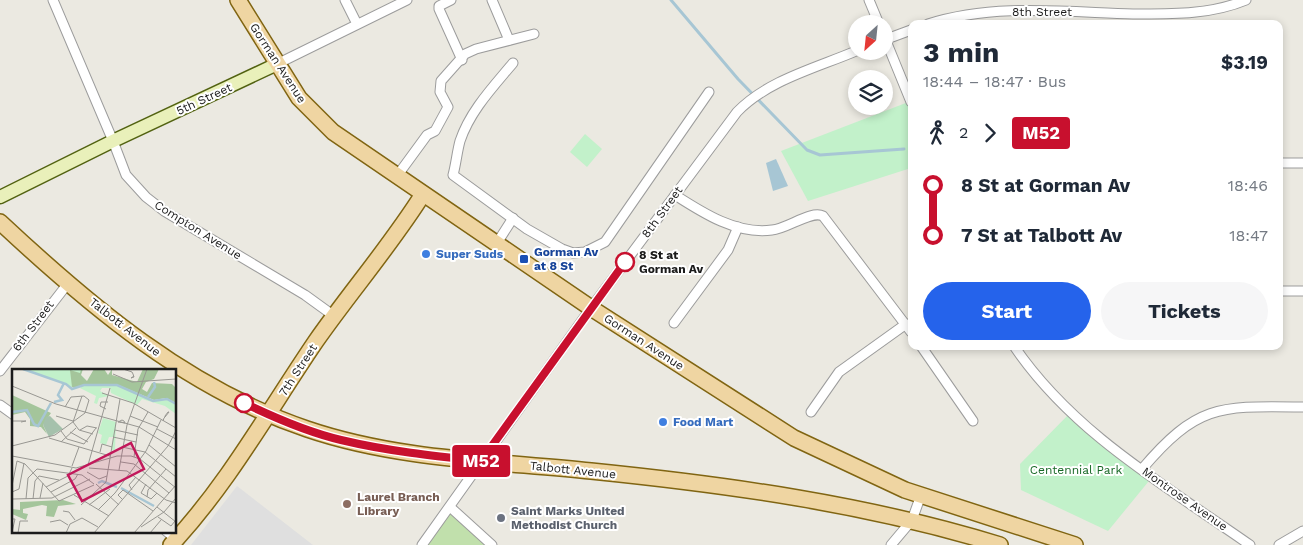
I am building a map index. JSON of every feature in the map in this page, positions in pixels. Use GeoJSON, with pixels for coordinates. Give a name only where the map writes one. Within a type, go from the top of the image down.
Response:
{"type":"FeatureCollection","features":[{"type":"Feature","properties":{"kind":"main road","name":"Gorman Avenue"},"geometry":{"type":"LineString","coordinates":[[238,0],[277,64],[300,98],[319,120],[348,143],[591,308],[794,438],[878,479],[1075,545]]}},
{"type":"Feature","properties":{"kind":"main road","name":"7th Street"},"geometry":{"type":"LineString","coordinates":[[171,538],[220,484],[269,415],[334,316],[409,216],[423,194]]}},
{"type":"Feature","properties":{"kind":"main road","name":"Talbott Avenue"},"geometry":{"type":"LineString","coordinates":[[0,222],[68,282],[142,342],[182,370],[227,396],[269,415],[340,440],[430,456],[590,471],[754,491],[830,503],[912,520]]}},
{"type":"Feature","properties":{"kind":"main road"},"geometry":{"type":"LineString","coordinates":[[912,520],[1000,545]]}},
{"type":"Feature","properties":{"kind":"street","name":"Compton Avenue"},"geometry":{"type":"LineString","coordinates":[[53,0],[126,175],[146,197],[164,211],[305,295],[334,316]]}},
{"type":"Feature","properties":{"kind":"street"},"geometry":{"type":"LineString","coordinates":[[345,0],[357,24]]}},
{"type":"Feature","properties":{"kind":"street","name":"5th Street"},"geometry":{"type":"LineString","coordinates":[[0,198],[113,141],[407,0]]}},
{"type":"Feature","properties":{"kind":"street"},"geometry":{"type":"LineString","coordinates":[[451,0],[439,6],[439,9],[462,60]]}},
{"type":"Feature","properties":{"kind":"street"},"geometry":{"type":"LineString","coordinates":[[492,0],[509,40]]}},
{"type":"Feature","properties":{"kind":"street"},"geometry":{"type":"LineString","coordinates":[[869,0],[875,15]]}},
{"type":"Feature","properties":{"kind":"street","name":"8th Street"},"geometry":{"type":"LineString","coordinates":[[945,20],[970,14],[994,12],[1186,14],[1220,9],[1246,0]]}},
{"type":"Feature","properties":{"kind":"street"},"geometry":{"type":"LineString","coordinates":[[893,35],[908,31]]}},
{"type":"Feature","properties":{"kind":"street"},"geometry":{"type":"LineString","coordinates":[[397,176],[427,135],[435,131],[442,121],[448,107],[440,92],[441,81],[462,60],[465,54],[476,49],[534,34]]}},
{"type":"Feature","properties":{"kind":"street","name":"8th Street"},"geometry":{"type":"LineString","coordinates":[[422,545],[591,308],[746,103],[758,94],[848,55]]}},
{"type":"Feature","properties":{"kind":"street"},"geometry":{"type":"LineString","coordinates":[[893,59],[908,95]]}},
{"type":"Feature","properties":{"kind":"street"},"geometry":{"type":"LineString","coordinates":[[513,63],[480,103],[469,122],[460,143],[453,176],[527,229],[562,249],[573,253],[594,249],[605,242],[709,92]]}},
{"type":"Feature","properties":{"kind":"street"},"geometry":{"type":"LineString","coordinates":[[1283,163],[1303,163]]}},
{"type":"Feature","properties":{"kind":"street"},"geometry":{"type":"LineString","coordinates":[[675,195],[699,211],[738,227],[772,230],[786,228],[812,214],[818,213],[823,216],[908,327]]}},
{"type":"Feature","properties":{"kind":"street"},"geometry":{"type":"LineString","coordinates":[[497,243],[513,218]]}},
{"type":"Feature","properties":{"kind":"street"},"geometry":{"type":"LineString","coordinates":[[674,323],[728,250],[738,227]]}},
{"type":"Feature","properties":{"kind":"street","name":"6th Street"},"geometry":{"type":"LineString","coordinates":[[0,371],[68,282]]}},
{"type":"Feature","properties":{"kind":"street"},"geometry":{"type":"LineString","coordinates":[[1283,291],[1303,291]]}},
{"type":"Feature","properties":{"kind":"street"},"geometry":{"type":"LineString","coordinates":[[811,412],[839,372],[908,329]]}},
{"type":"Feature","properties":{"kind":"street"},"geometry":{"type":"LineString","coordinates":[[924,350],[973,421]]}},
{"type":"Feature","properties":{"kind":"street","name":"Montrose Avenue"},"geometry":{"type":"LineString","coordinates":[[1017,350],[1040,382],[1063,407],[1101,439],[1250,545]]}},
{"type":"Feature","properties":{"kind":"street"},"geometry":{"type":"LineString","coordinates":[[0,405],[12,414]]}},
{"type":"Feature","properties":{"kind":"street"},"geometry":{"type":"LineString","coordinates":[[1142,468],[1174,434],[1186,425],[1212,412],[1248,406],[1303,407]]}},
{"type":"Feature","properties":{"kind":"street"},"geometry":{"type":"LineString","coordinates":[[892,545],[912,520],[922,495]]}},
{"type":"Feature","properties":{"kind":"street"},"geometry":{"type":"LineString","coordinates":[[450,507],[492,545]]}},
{"type":"Feature","properties":{"kind":"street"},"geometry":{"type":"LineString","coordinates":[[1279,545],[1303,530]]}},
{"type":"Feature","properties":{"kind":"green space"},"geometry":{"type":"Polygon","coordinates":[[[908,102],[908,169],[808,201],[781,151],[875,115],[893,115],[893,108],[908,102]]]}},
{"type":"Feature","properties":{"kind":"green space"},"geometry":{"type":"Polygon","coordinates":[[[585,134],[602,149],[587,167],[570,152],[585,134]]]}},
{"type":"Feature","properties":{"kind":"green space","name":"Centennial Park"},"geometry":{"type":"Polygon","coordinates":[[[1070,413],[1153,476],[1108,531],[1021,490],[1020,464],[1070,413]]]}},
{"type":"Feature","properties":{"kind":"green space"},"geometry":{"type":"Polygon","coordinates":[[[450,507],[492,545],[422,545],[450,507]]]}},
{"type":"Feature","properties":{"kind":"shaded area"},"geometry":{"type":"Polygon","coordinates":[[[237,486],[313,545],[191,545],[237,486]]]}},
{"type":"Feature","properties":{"kind":"water"},"geometry":{"type":"Polygon","coordinates":[[[776,159],[788,186],[773,191],[766,163],[776,159]]]}},
{"type":"Feature","properties":{"kind":"waterway"},"geometry":{"type":"LineString","coordinates":[[671,0],[738,79],[807,150],[820,155],[904,149]]}},
{"type":"Feature","properties":{"kind":"bus line","name":"M52"},"geometry":{"type":"LineString","coordinates":[[244,403],[305,429],[340,440],[403,452],[481,461],[625,262]]}},
{"type":"Feature","properties":{"kind":"place","name":"Super Suds"},"geometry":{"type":"Point","coordinates":[426,254]}},
{"type":"Feature","properties":{"kind":"place","name":"Gorman Av at 8 St"},"geometry":{"type":"Point","coordinates":[524,259]}},
{"type":"Feature","properties":{"kind":"place","name":"8 St at Gorman Av"},"geometry":{"type":"Point","coordinates":[625,262]}},
{"type":"Feature","properties":{"kind":"place","name":"Food Mart"},"geometry":{"type":"Point","coordinates":[663,422]}},
{"type":"Feature","properties":{"kind":"place","name":"Laurel Branch Library"},"geometry":{"type":"Point","coordinates":[347,504]}},
{"type":"Feature","properties":{"kind":"place","name":"Saint Marks United Methodist Church"},"geometry":{"type":"Point","coordinates":[501,518]}}]}
